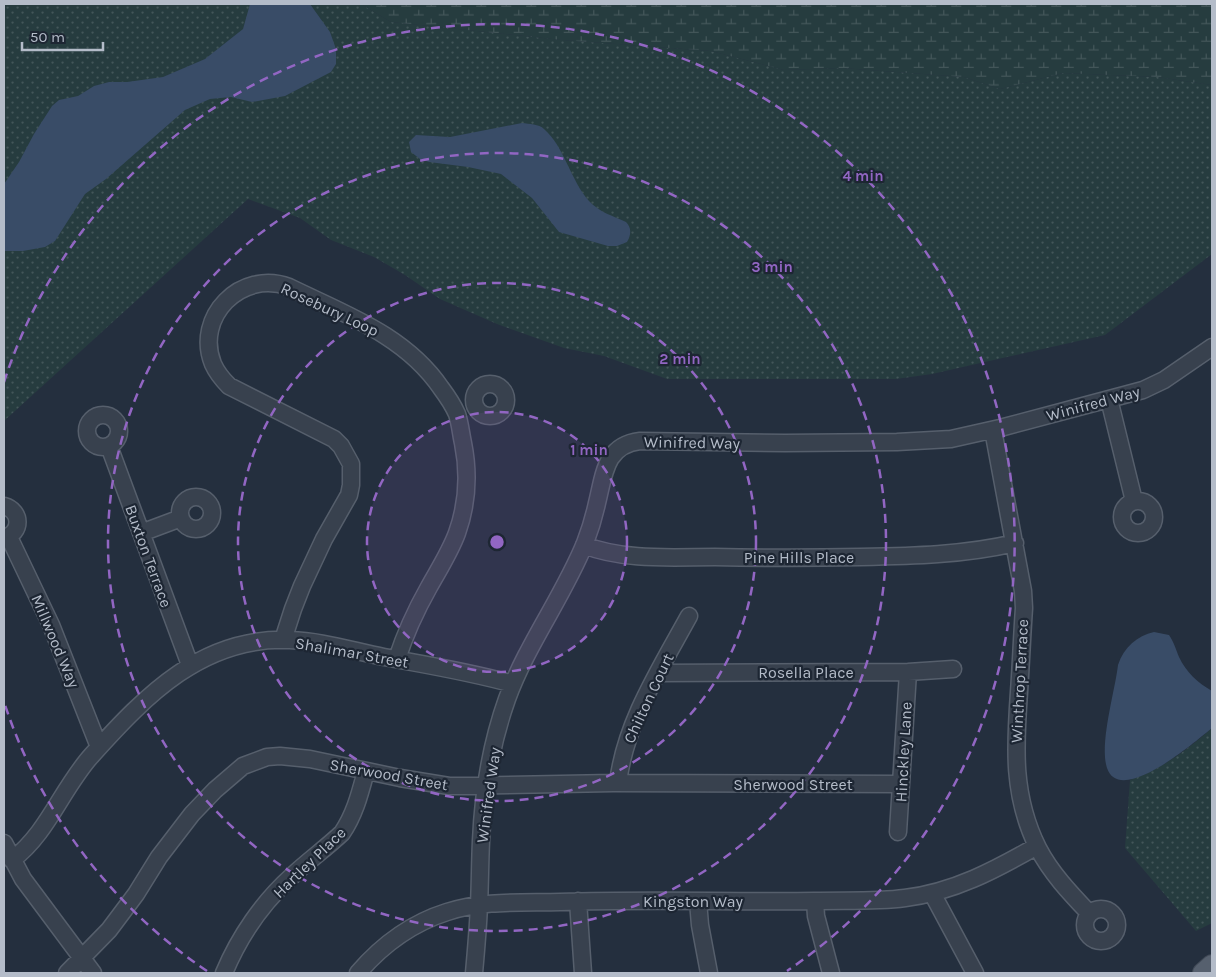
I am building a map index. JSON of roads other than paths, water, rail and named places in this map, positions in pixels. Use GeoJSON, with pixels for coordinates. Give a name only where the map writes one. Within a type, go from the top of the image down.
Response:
{"type":"FeatureCollection","features":[{"type":"Feature","properties":{"kind":"main road"},"geometry":{"type":"LineString","coordinates":[[1203,973],[1212,964]]}},
{"type":"Feature","properties":{"kind":"street","name":"Rosebury Loop"},"geometry":{"type":"LineString","coordinates":[[283,640],[292,609],[302,586],[324,540],[349,495],[351,464],[341,446],[334,439],[229,386],[220,377],[212,361],[209,333],[219,310],[228,298],[238,291],[254,284],[270,282],[289,287],[392,338],[422,363],[436,380],[456,413],[465,452],[466,492],[463,515],[450,549],[418,608],[397,659]]}},
{"type":"Feature","properties":{"kind":"street","name":"Winifred Way"},"geometry":{"type":"LineString","coordinates":[[474,973],[481,840],[486,786],[498,727],[513,684],[530,646],[564,587],[584,545],[597,506],[606,466],[620,447],[629,442],[640,441],[785,444],[951,439],[994,430],[1154,386],[1212,347]]}},
{"type":"Feature","properties":{"kind":"street"},"geometry":{"type":"LineString","coordinates":[[1109,399],[1134,501]]}},
{"type":"Feature","properties":{"kind":"street"},"geometry":{"type":"LineString","coordinates":[[456,413],[475,406]]}},
{"type":"Feature","properties":{"kind":"street","name":"Winthrop Terrace"},"geometry":{"type":"LineString","coordinates":[[994,430],[1023,591],[1024,608],[1016,733],[1016,777],[1026,818],[1038,846],[1058,878],[1089,913]]}},
{"type":"Feature","properties":{"kind":"street","name":"Buxton Terrace"},"geometry":{"type":"LineString","coordinates":[[109,446],[190,665]]}},
{"type":"Feature","properties":{"kind":"street","name":"Millwood Way"},"geometry":{"type":"LineString","coordinates":[[4,506],[14,511],[18,520],[16,530],[6,538],[51,624],[99,747]]}},
{"type":"Feature","properties":{"kind":"street"},"geometry":{"type":"LineString","coordinates":[[141,534],[180,518]]}},
{"type":"Feature","properties":{"kind":"street","name":"Pine Hills Place"},"geometry":{"type":"LineString","coordinates":[[584,545],[609,552],[632,555],[772,558],[934,555],[979,550],[1015,543]]}},
{"type":"Feature","properties":{"kind":"street","name":"Chilton Court"},"geometry":{"type":"LineString","coordinates":[[618,784],[627,743],[658,673],[689,616]]}},
{"type":"Feature","properties":{"kind":"street","name":"Shalimar Street"},"geometry":{"type":"LineString","coordinates":[[12,860],[30,844],[74,778],[99,747],[149,696],[190,665],[232,646],[252,642],[283,640],[310,642],[513,684]]}},
{"type":"Feature","properties":{"kind":"street","name":"Rosella Place"},"geometry":{"type":"LineString","coordinates":[[658,673],[908,672],[953,669]]}},
{"type":"Feature","properties":{"kind":"street","name":"Hinckley Lane"},"geometry":{"type":"LineString","coordinates":[[898,832],[908,672]]}},
{"type":"Feature","properties":{"kind":"street","name":"Sherwood Street"},"geometry":{"type":"LineString","coordinates":[[67,973],[109,930],[159,857],[192,814],[215,790],[243,766],[267,757],[280,756],[310,759],[437,785],[900,784]]}},
{"type":"Feature","properties":{"kind":"street","name":"Hartley Place"},"geometry":{"type":"LineString","coordinates":[[224,973],[247,932],[274,894],[342,833],[354,813],[366,771]]}},
{"type":"Feature","properties":{"kind":"street"},"geometry":{"type":"LineString","coordinates":[[4,843],[23,879],[93,973]]}},
{"type":"Feature","properties":{"kind":"street","name":"Kingston Way"},"geometry":{"type":"LineString","coordinates":[[358,973],[382,949],[413,926],[448,911],[479,905],[578,901],[815,901],[904,898],[958,886],[992,872],[1038,846]]}},
{"type":"Feature","properties":{"kind":"street"},"geometry":{"type":"LineString","coordinates":[[932,893],[975,973]]}},
{"type":"Feature","properties":{"kind":"street"},"geometry":{"type":"LineString","coordinates":[[578,901],[583,973]]}},
{"type":"Feature","properties":{"kind":"street"},"geometry":{"type":"LineString","coordinates":[[698,901],[700,925],[710,973]]}},
{"type":"Feature","properties":{"kind":"street"},"geometry":{"type":"LineString","coordinates":[[815,901],[816,916],[832,973]]}},
{"type":"Feature","properties":{"kind":"water"},"geometry":{"type":"Polygon","coordinates":[[[250,4],[310,4],[330,32],[336,49],[336,64],[331,72],[285,96],[252,102],[231,97],[210,99],[185,110],[106,179],[85,194],[55,241],[45,247],[23,251],[4,251],[4,184],[52,106],[59,100],[78,96],[94,86],[109,82],[127,82],[163,77],[205,59],[243,29],[250,4]]]}},
{"type":"Feature","properties":{"kind":"water"},"geometry":{"type":"Polygon","coordinates":[[[522,123],[539,126],[551,136],[577,184],[589,201],[602,211],[628,224],[630,232],[627,242],[617,246],[608,246],[559,232],[532,198],[501,174],[429,162],[420,159],[411,152],[409,142],[416,135],[450,137],[522,123]]]}},
{"type":"Feature","properties":{"kind":"water"},"geometry":{"type":"Polygon","coordinates":[[[1154,632],[1169,635],[1185,668],[1197,681],[1212,691],[1212,728],[1158,768],[1142,776],[1127,780],[1115,778],[1107,768],[1105,745],[1108,717],[1118,665],[1132,643],[1142,636],[1154,632]]]}}]}
